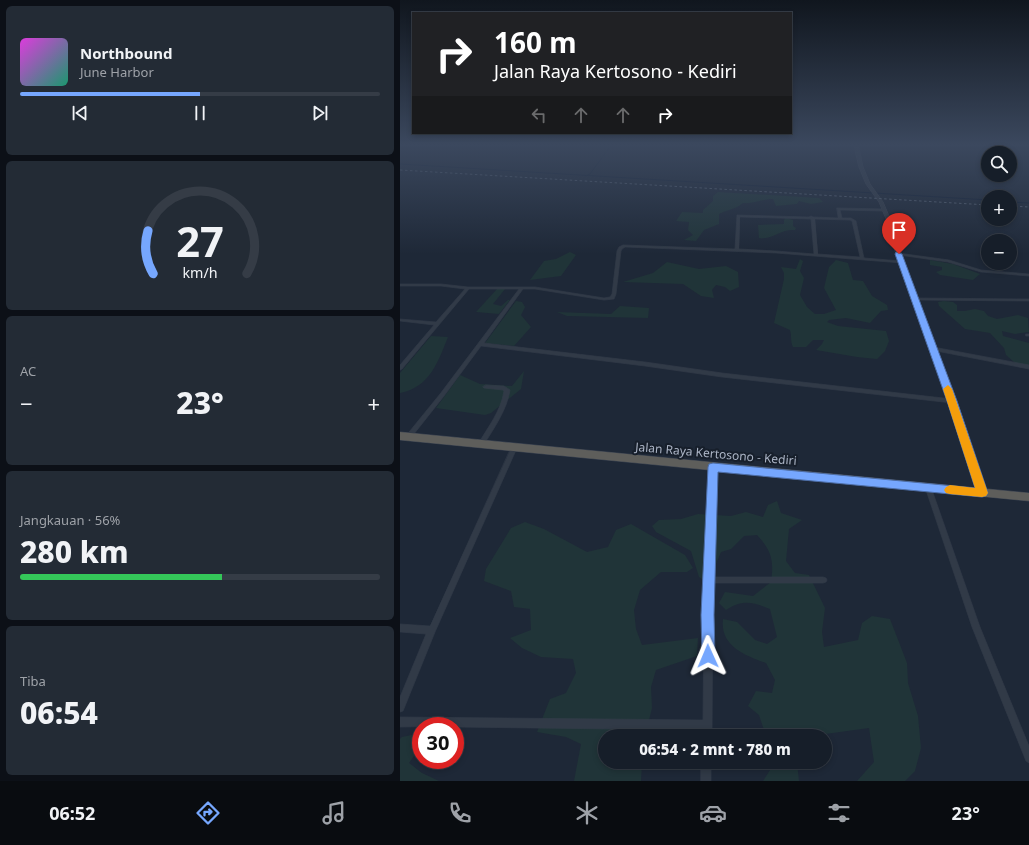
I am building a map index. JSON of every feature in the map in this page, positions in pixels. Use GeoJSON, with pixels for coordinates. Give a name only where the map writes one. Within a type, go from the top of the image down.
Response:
{"type":"FeatureCollection","features":[{"type":"Feature","properties":{"kind":"highway","name":"Jalan Raya Kertosono - Kediri"},"geometry":{"type":"LineString","coordinates":[[404,437],[1029,497]]}},
{"type":"Feature","properties":{"kind":"street"},"geometry":{"type":"LineString","coordinates":[[867,180],[885,210],[901,262],[952,401],[982,493]]}},
{"type":"Feature","properties":{"kind":"street"},"geometry":{"type":"LineString","coordinates":[[840,219],[838,209],[885,210]]}},
{"type":"Feature","properties":{"kind":"street"},"geometry":{"type":"LineString","coordinates":[[737,251],[738,216],[851,219],[854,222],[862,259]]}},
{"type":"Feature","properties":{"kind":"street"},"geometry":{"type":"LineString","coordinates":[[811,217],[813,219],[815,230],[816,255]]}},
{"type":"Feature","properties":{"kind":"street"},"geometry":{"type":"LineString","coordinates":[[400,285],[441,285],[468,288],[522,288],[610,299],[614,294],[619,251],[622,247],[627,246],[816,255],[901,262]]}},
{"type":"Feature","properties":{"kind":"street"},"geometry":{"type":"LineString","coordinates":[[899,254],[949,261],[981,271],[1029,275]]}},
{"type":"Feature","properties":{"kind":"street"},"geometry":{"type":"LineString","coordinates":[[400,368],[468,288]]}},
{"type":"Feature","properties":{"kind":"street"},"geometry":{"type":"LineString","coordinates":[[404,437],[480,344],[522,288]]}},
{"type":"Feature","properties":{"kind":"street"},"geometry":{"type":"LineString","coordinates":[[914,299],[1029,300]]}},
{"type":"Feature","properties":{"kind":"street"},"geometry":{"type":"LineString","coordinates":[[400,320],[438,324]]}},
{"type":"Feature","properties":{"kind":"street"},"geometry":{"type":"LineString","coordinates":[[480,344],[645,364],[722,376],[952,401]]}},
{"type":"Feature","properties":{"kind":"street"},"geometry":{"type":"LineString","coordinates":[[933,349],[1029,367]]}},
{"type":"Feature","properties":{"kind":"street"},"geometry":{"type":"LineString","coordinates":[[481,444],[503,405],[507,393],[504,388],[486,387]]}},
{"type":"Feature","properties":{"kind":"street"},"geometry":{"type":"LineString","coordinates":[[400,708],[432,630],[514,448]]}},
{"type":"Feature","properties":{"kind":"street"},"geometry":{"type":"LineString","coordinates":[[707,729],[709,580],[713,467]]}},
{"type":"Feature","properties":{"kind":"street"},"geometry":{"type":"LineString","coordinates":[[928,487],[976,627],[1029,758]]}},
{"type":"Feature","properties":{"kind":"street"},"geometry":{"type":"LineString","coordinates":[[709,580],[823,580]]}},
{"type":"Feature","properties":{"kind":"street"},"geometry":{"type":"LineString","coordinates":[[400,628],[432,630]]}},
{"type":"Feature","properties":{"kind":"street"},"geometry":{"type":"LineString","coordinates":[[400,722],[707,725]]}},
{"type":"Feature","properties":{"kind":"street"},"geometry":{"type":"LineString","coordinates":[[706,769],[706,781]]}},
{"type":"Feature","properties":{"kind":"green space"},"geometry":{"type":"Polygon","coordinates":[[[718,192],[819,198],[823,202],[811,204],[799,201],[797,204],[776,206],[773,199],[743,203],[719,214],[719,224],[704,230],[696,241],[684,240],[693,235],[688,230],[689,222],[676,221],[682,212],[703,213],[703,210],[713,201],[713,196],[718,192]]]}},
{"type":"Feature","properties":{"kind":"green space"},"geometry":{"type":"Polygon","coordinates":[[[786,218],[793,220],[793,226],[796,228],[795,230],[789,230],[768,237],[759,238],[758,225],[784,224],[784,220],[786,218]]]}},
{"type":"Feature","properties":{"kind":"green space"},"geometry":{"type":"Polygon","coordinates":[[[570,252],[576,255],[561,276],[530,280],[544,261],[556,259],[570,252]]]}},
{"type":"Feature","properties":{"kind":"green space"},"geometry":{"type":"Polygon","coordinates":[[[800,259],[803,261],[800,271],[804,278],[800,295],[807,307],[815,314],[824,314],[836,310],[824,288],[829,267],[836,260],[848,263],[853,280],[863,281],[872,296],[887,305],[888,310],[881,311],[870,323],[846,318],[829,320],[827,322],[838,326],[886,331],[889,341],[885,351],[877,359],[816,350],[824,340],[813,340],[806,347],[793,347],[790,330],[774,323],[784,279],[784,273],[781,267],[796,269],[800,259]]]}},
{"type":"Feature","properties":{"kind":"green space"},"geometry":{"type":"Polygon","coordinates":[[[930,260],[953,264],[980,274],[973,280],[940,275],[936,272],[942,270],[942,267],[930,265],[930,260]]]}},
{"type":"Feature","properties":{"kind":"green space"},"geometry":{"type":"Polygon","coordinates":[[[667,262],[699,269],[726,266],[738,272],[739,287],[730,291],[725,287],[716,285],[712,290],[714,298],[701,296],[683,284],[623,282],[653,273],[667,262]]]}},
{"type":"Feature","properties":{"kind":"green space"},"geometry":{"type":"Polygon","coordinates":[[[497,289],[505,289],[493,304],[501,306],[510,300],[499,314],[476,312],[497,289]]]}},
{"type":"Feature","properties":{"kind":"green space"},"geometry":{"type":"Polygon","coordinates":[[[516,301],[522,302],[525,307],[521,315],[531,327],[514,346],[485,343],[516,301]]]}},
{"type":"Feature","properties":{"kind":"green space"},"geometry":{"type":"Polygon","coordinates":[[[938,302],[953,302],[957,305],[957,311],[975,309],[984,311],[988,316],[997,319],[1018,315],[1028,318],[1029,332],[1015,334],[1002,331],[1003,336],[1029,343],[1029,366],[1015,363],[1006,355],[1004,348],[990,333],[965,329],[939,306],[938,302]]]}},
{"type":"Feature","properties":{"kind":"green space"},"geometry":{"type":"Polygon","coordinates":[[[620,306],[649,308],[648,318],[567,316],[557,312],[611,314],[620,306]]]}},
{"type":"Feature","properties":{"kind":"green space"},"geometry":{"type":"Polygon","coordinates":[[[431,336],[448,337],[432,372],[419,385],[400,393],[400,373],[431,336]]]}},
{"type":"Feature","properties":{"kind":"green space"},"geometry":{"type":"Polygon","coordinates":[[[524,371],[521,389],[491,413],[485,415],[436,408],[460,375],[480,384],[512,386],[524,371]]]}},
{"type":"Feature","properties":{"kind":"green space"},"geometry":{"type":"Polygon","coordinates":[[[777,501],[781,513],[802,520],[789,529],[786,561],[795,573],[809,575],[825,608],[822,632],[824,647],[858,640],[862,623],[872,616],[890,619],[907,663],[908,683],[918,716],[921,748],[915,771],[905,781],[857,781],[874,762],[869,728],[832,733],[832,729],[764,729],[759,715],[748,706],[756,691],[772,693],[775,680],[766,663],[742,653],[729,643],[723,628],[723,619],[737,622],[755,640],[767,644],[777,637],[770,609],[753,603],[742,603],[726,610],[719,603],[725,592],[753,596],[771,582],[771,557],[766,546],[757,535],[744,536],[731,549],[721,552],[708,583],[699,577],[691,551],[656,532],[652,526],[659,520],[681,519],[698,514],[731,516],[746,512],[763,517],[768,505],[777,501]]]}},
{"type":"Feature","properties":{"kind":"green space"},"geometry":{"type":"Polygon","coordinates":[[[525,522],[544,529],[587,552],[608,547],[616,530],[631,524],[685,555],[693,568],[687,572],[661,572],[640,590],[634,610],[636,629],[642,645],[698,638],[697,656],[656,670],[651,687],[652,708],[647,729],[598,729],[598,769],[642,769],[641,781],[574,781],[581,744],[566,737],[537,732],[550,699],[566,693],[576,673],[573,659],[541,657],[522,648],[510,638],[531,630],[530,609],[514,607],[511,591],[484,581],[486,569],[511,528],[525,522]]]}},
{"type":"Feature","properties":{"kind":"green space"},"geometry":{"type":"Polygon","coordinates":[[[412,735],[412,759],[409,763],[412,765],[412,769],[417,769],[439,781],[400,781],[400,739],[402,737],[412,735]]]}},
{"type":"Feature","properties":{"kind":"green space"},"geometry":{"type":"Polygon","coordinates":[[[771,769],[798,769],[799,781],[763,781],[771,769]]]}},
{"type":"Feature","properties":{"kind":"waterway"},"geometry":{"type":"LineString","coordinates":[[669,180],[981,200]]}},
{"type":"Feature","properties":{"kind":"waterway"},"geometry":{"type":"LineString","coordinates":[[1017,202],[1029,203]]}},
{"type":"Feature","properties":{"kind":"railway"},"geometry":{"type":"LineString","coordinates":[[576,180],[981,205]]}},
{"type":"Feature","properties":{"kind":"railway"},"geometry":{"type":"LineString","coordinates":[[1017,206],[1029,207]]}},
{"type":"Feature","properties":{"kind":"slow traffic"},"geometry":{"type":"LineString","coordinates":[[948,389],[982,493],[950,490]]}},
{"type":"Feature","properties":{"kind":"route"},"geometry":{"type":"LineString","coordinates":[[708,656],[713,467],[982,493],[952,401],[899,254]]}}]}
